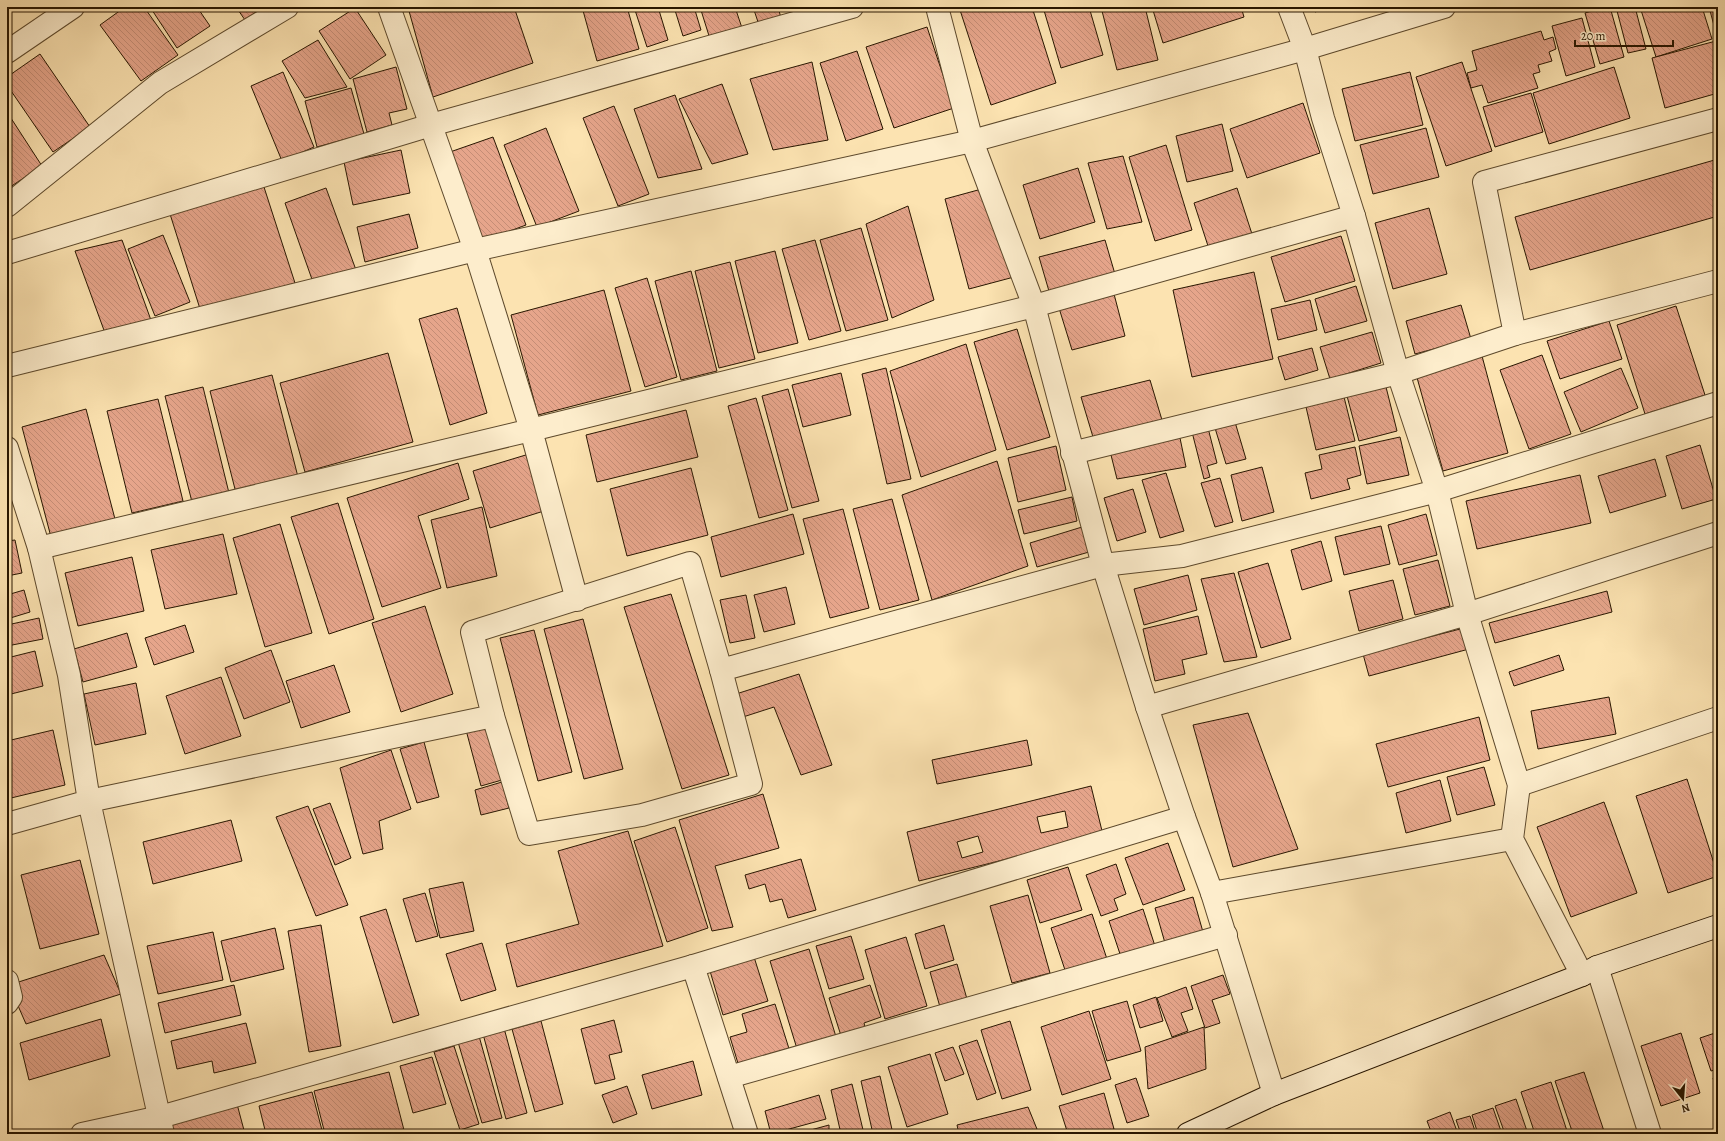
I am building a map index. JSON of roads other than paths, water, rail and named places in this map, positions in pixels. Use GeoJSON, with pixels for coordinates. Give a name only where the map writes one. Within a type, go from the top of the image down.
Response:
{"type":"FeatureCollection","features":[{"type":"Feature","properties":{"kind":"street"},"geometry":{"type":"LineString","coordinates":[[7,52],[73,7]]}},
{"type":"Feature","properties":{"kind":"street"},"geometry":{"type":"LineString","coordinates":[[7,206],[160,83],[287,7]]}},
{"type":"Feature","properties":{"kind":"street"},"geometry":{"type":"LineString","coordinates":[[389,7],[475,250],[531,430],[577,600]]}},
{"type":"Feature","properties":{"kind":"street"},"geometry":{"type":"LineString","coordinates":[[7,253],[432,125],[852,7]]}},
{"type":"Feature","properties":{"kind":"street"},"geometry":{"type":"LineString","coordinates":[[937,7],[972,141],[1034,306],[1103,565],[1147,708],[1226,935],[1274,1094]]}},
{"type":"Feature","properties":{"kind":"street"},"geometry":{"type":"LineString","coordinates":[[1288,7],[1305,49],[1323,118],[1354,216],[1398,373],[1437,492],[1467,614],[1519,785],[1512,839],[1590,971],[1650,1134]]}},
{"type":"Feature","properties":{"kind":"street"},"geometry":{"type":"LineString","coordinates":[[7,366],[475,250],[972,141],[1305,49],[1444,7]]}},
{"type":"Feature","properties":{"kind":"street"},"geometry":{"type":"LineString","coordinates":[[1515,334],[1484,182],[1718,119]]}},
{"type":"Feature","properties":{"kind":"street"},"geometry":{"type":"LineString","coordinates":[[39,548],[531,430],[1034,306],[1354,216]]}},
{"type":"Feature","properties":{"kind":"street"},"geometry":{"type":"LineString","coordinates":[[1072,453],[1398,373],[1515,334],[1718,281]]}},
{"type":"Feature","properties":{"kind":"street"},"geometry":{"type":"LineString","coordinates":[[721,670],[1103,565],[1182,556],[1437,492],[1718,403]]}},
{"type":"Feature","properties":{"kind":"street"},"geometry":{"type":"LineString","coordinates":[[8,452],[39,548],[69,675],[89,801],[162,1126]]}},
{"type":"Feature","properties":{"kind":"street"},"geometry":{"type":"LineString","coordinates":[[1147,708],[1467,614],[1718,533]]}},
{"type":"Feature","properties":{"kind":"street"},"geometry":{"type":"LineString","coordinates":[[690,562],[721,670],[751,784],[642,814],[529,834],[493,716],[472,632],[577,600],[690,562]]}},
{"type":"Feature","properties":{"kind":"street"},"geometry":{"type":"LineString","coordinates":[[7,824],[89,801],[493,716]]}},
{"type":"Feature","properties":{"kind":"street"},"geometry":{"type":"LineString","coordinates":[[1519,785],[1718,718]]}},
{"type":"Feature","properties":{"kind":"street"},"geometry":{"type":"LineString","coordinates":[[82,1134],[162,1126],[1184,817]]}},
{"type":"Feature","properties":{"kind":"street"},"geometry":{"type":"LineString","coordinates":[[1212,893],[1512,839]]}},
{"type":"Feature","properties":{"kind":"street"},"geometry":{"type":"LineString","coordinates":[[1188,1134],[1274,1094],[1590,971],[1718,926]]}},
{"type":"Feature","properties":{"kind":"street"},"geometry":{"type":"LineString","coordinates":[[729,1077],[1226,935]]}},
{"type":"Feature","properties":{"kind":"street"},"geometry":{"type":"LineString","coordinates":[[693,966],[747,1134]]}},
{"type":"Feature","properties":{"kind":"street"},"geometry":{"type":"LineString","coordinates":[[7,981],[11,997],[7,1003]]}}]}
